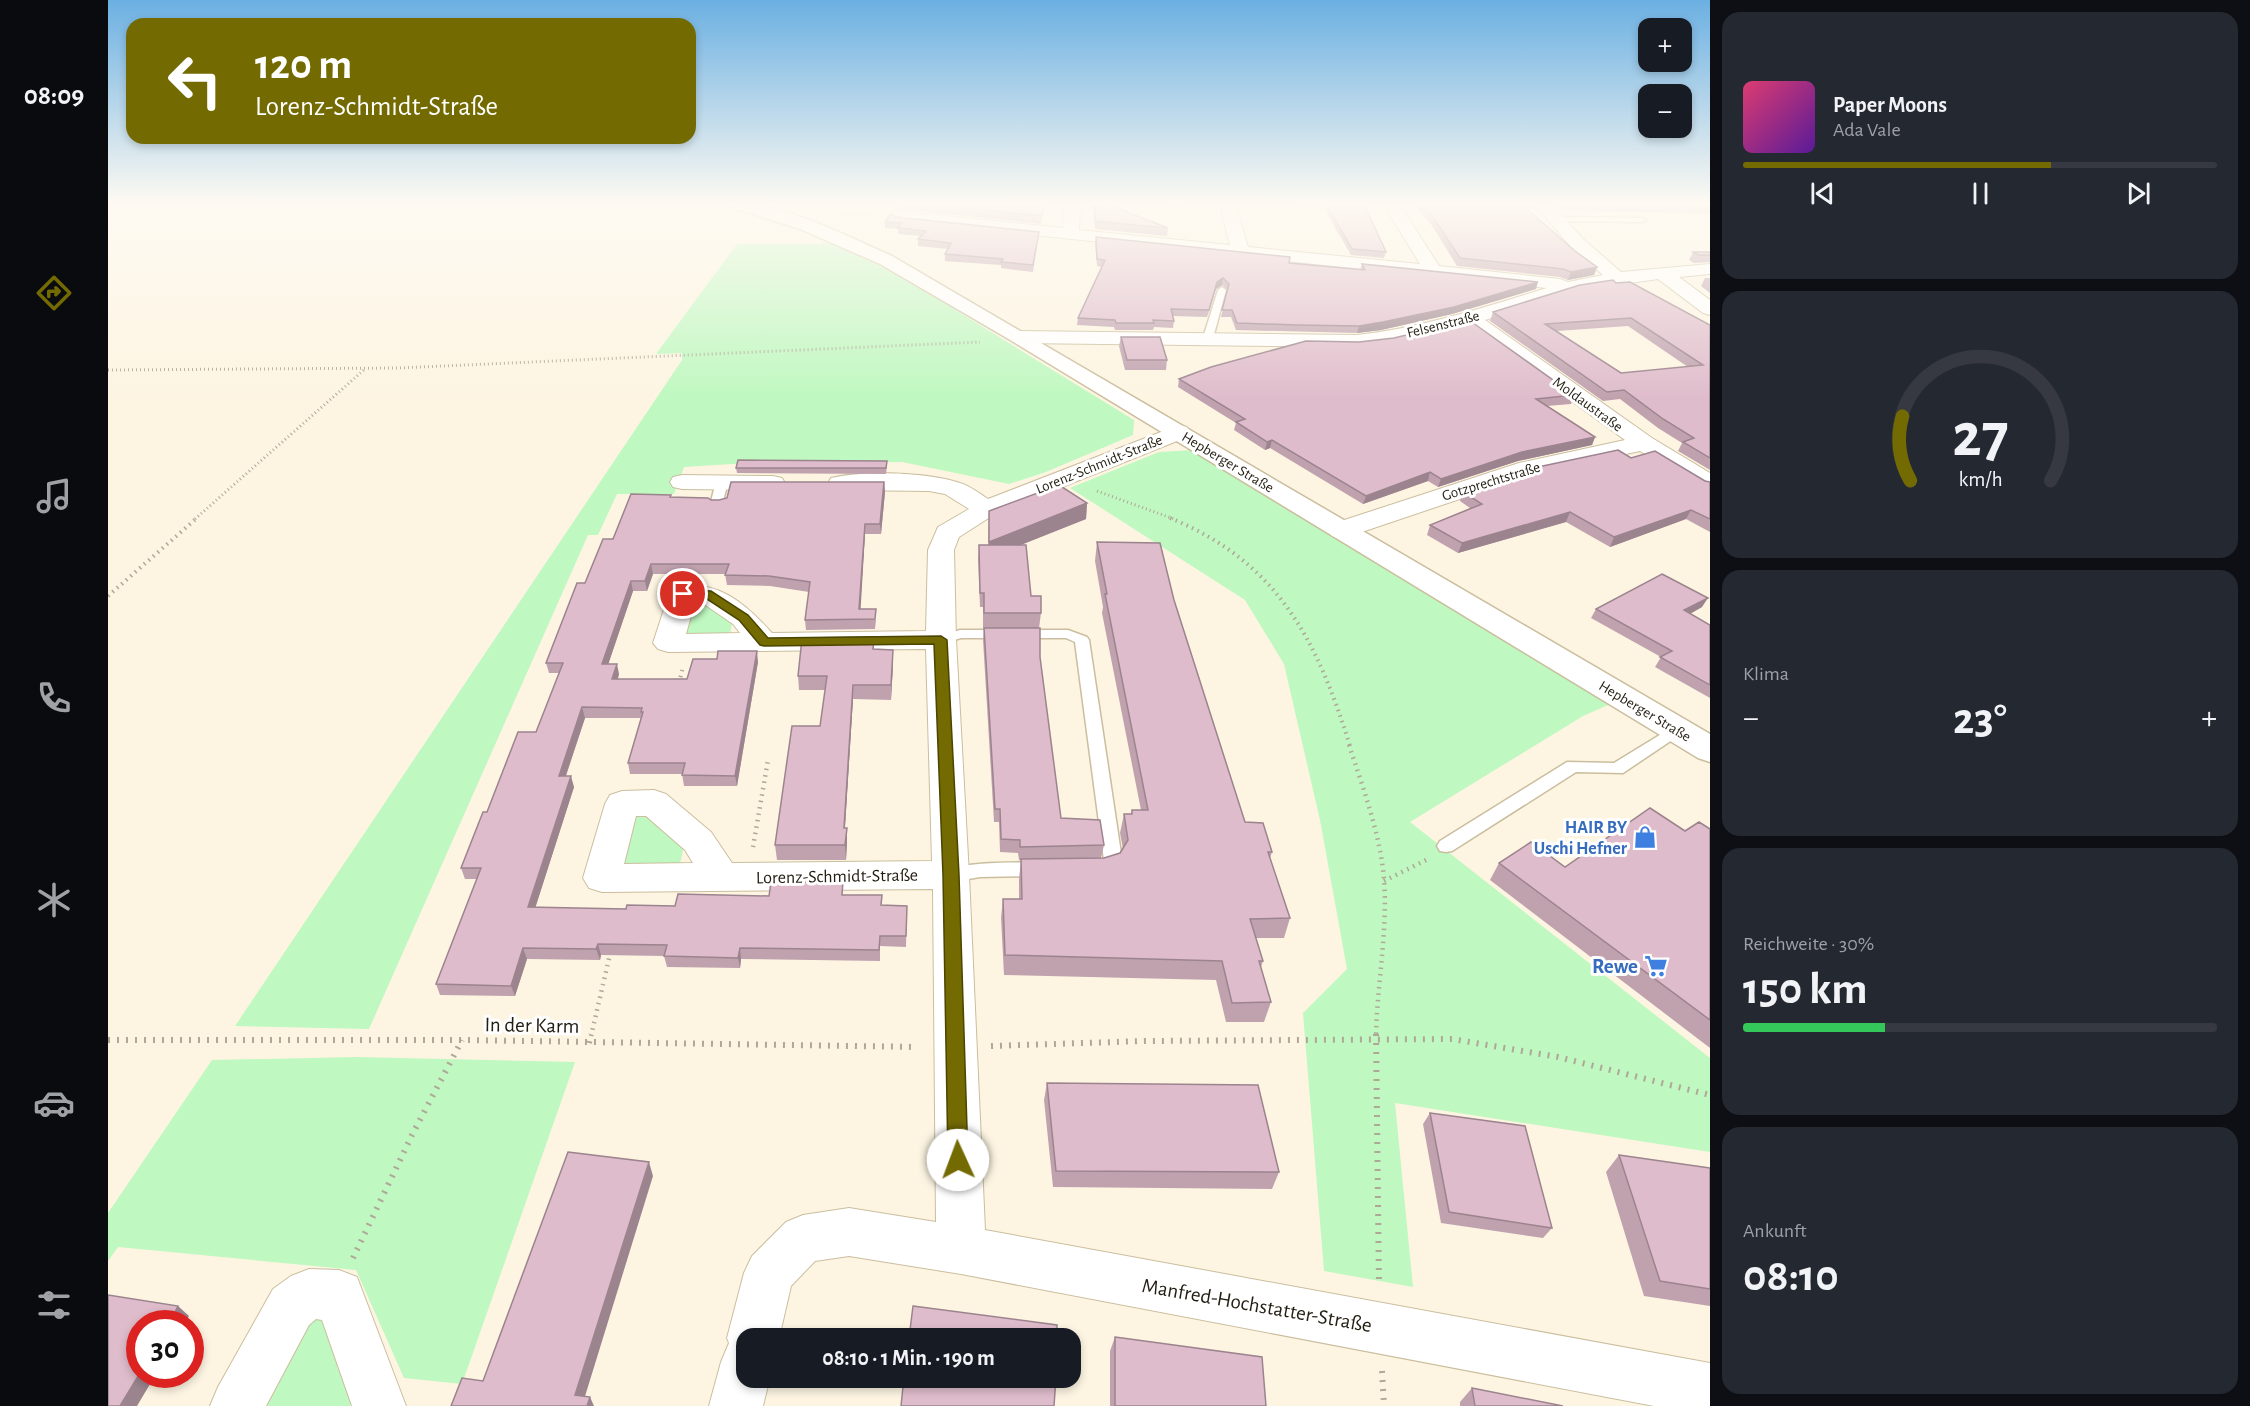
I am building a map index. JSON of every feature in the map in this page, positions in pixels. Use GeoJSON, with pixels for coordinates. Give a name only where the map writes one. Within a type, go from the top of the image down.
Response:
{"type":"FeatureCollection","features":[{"type":"Feature","properties":{"kind":"street","name":"Hepberger Straße"},"geometry":{"type":"LineString","coordinates":[[896,268],[1019,337],[1710,750]]}},
{"type":"Feature","properties":{"kind":"street"},"geometry":{"type":"LineString","coordinates":[[1409,268],[1573,286]]}},
{"type":"Feature","properties":{"kind":"street"},"geometry":{"type":"LineString","coordinates":[[1605,268],[1617,278]]}},
{"type":"Feature","properties":{"kind":"street","name":"Felsenstraße"},"geometry":{"type":"LineString","coordinates":[[1019,337],[1357,341],[1392,337],[1470,318],[1573,286],[1617,278],[1710,269]]}},
{"type":"Feature","properties":{"kind":"street"},"geometry":{"type":"LineString","coordinates":[[1661,273],[1710,309]]}},
{"type":"Feature","properties":{"kind":"street","name":"Moldaustraße"},"geometry":{"type":"LineString","coordinates":[[1470,318],[1644,443],[1710,484]]}},
{"type":"Feature","properties":{"kind":"street","name":"Lorenz-Schmidt-Straße"},"geometry":{"type":"LineString","coordinates":[[961,1250],[940,550],[947,533],[986,509],[1179,432]]}},
{"type":"Feature","properties":{"kind":"street","name":"Gotzprechtstraße"},"geometry":{"type":"LineString","coordinates":[[1341,530],[1528,468],[1644,443]]}},
{"type":"Feature","properties":{"kind":"street"},"geometry":{"type":"LineString","coordinates":[[682,482],[719,494],[802,483],[916,483],[954,489],[986,509]]}},
{"type":"Feature","properties":{"kind":"street"},"geometry":{"type":"LineString","coordinates":[[764,642],[743,618],[707,594],[683,594],[668,643],[689,643],[941,640]]}},
{"type":"Feature","properties":{"kind":"street","name":"Lorenz-Schmidt-Straße"},"geometry":{"type":"LineString","coordinates":[[735,878],[951,875]]}},
{"type":"Feature","properties":{"kind":"street","name":"Manfred-Hochstatter-Straße"},"geometry":{"type":"LineString","coordinates":[[755,1328],[769,1273],[803,1239],[849,1232],[961,1250],[1710,1390]]}},
{"type":"Feature","properties":{"kind":"street"},"geometry":{"type":"LineString","coordinates":[[237,1406],[291,1307],[309,1294],[339,1295],[379,1406]]}},
{"type":"Feature","properties":{"kind":"street"},"geometry":{"type":"LineString","coordinates":[[736,1406],[740,1388]]}},
{"type":"Feature","properties":{"kind":"lane"},"geometry":{"type":"LineString","coordinates":[[1208,338],[1222,290]]}},
{"type":"Feature","properties":{"kind":"lane"},"geometry":{"type":"LineString","coordinates":[[941,640],[960,634],[1068,634],[1083,640],[1113,860],[1110,866],[1079,869]]}},
{"type":"Feature","properties":{"kind":"lane"},"geometry":{"type":"LineString","coordinates":[[1446,846],[1573,766],[1617,769],[1676,730]]}},
{"type":"Feature","properties":{"kind":"lane"},"geometry":{"type":"LineString","coordinates":[[951,875],[980,870],[1057,869]]}},
{"type":"Feature","properties":{"kind":"path"},"geometry":{"type":"LineString","coordinates":[[108,370],[365,369],[937,345],[1019,337]]}},
{"type":"Feature","properties":{"kind":"path"},"geometry":{"type":"LineString","coordinates":[[108,596],[365,369]]}},
{"type":"Feature","properties":{"kind":"path"},"geometry":{"type":"LineString","coordinates":[[1063,477],[1203,533],[1232,550],[1260,574],[1291,610],[1318,657],[1338,708],[1376,831],[1384,881],[1384,930],[1376,1040],[1380,1328]]}},
{"type":"Feature","properties":{"kind":"path"},"geometry":{"type":"LineString","coordinates":[[678,687],[689,643]]}},
{"type":"Feature","properties":{"kind":"path"},"geometry":{"type":"LineString","coordinates":[[735,878],[768,760]]}},
{"type":"Feature","properties":{"kind":"path"},"geometry":{"type":"LineString","coordinates":[[1384,881],[1430,858],[1446,846]]}},
{"type":"Feature","properties":{"kind":"path"},"geometry":{"type":"LineString","coordinates":[[589,1043],[612,946]]}},
{"type":"Feature","properties":{"kind":"path","name":"In der Karm"},"geometry":{"type":"LineString","coordinates":[[108,1040],[462,1040],[954,1047],[1145,1041],[1452,1039],[1558,1057],[1710,1095]]}},
{"type":"Feature","properties":{"kind":"path"},"geometry":{"type":"LineString","coordinates":[[339,1295],[352,1259],[412,1135],[462,1040]]}},
{"type":"Feature","properties":{"kind":"green space"},"geometry":{"type":"Polygon","coordinates":[[[720,268],[883,268],[1134,420],[1133,435],[1046,472],[1009,484],[902,462],[732,464],[684,467],[674,494],[617,494],[598,535],[588,535],[369,1029],[235,1026],[682,360],[682,353],[656,354],[720,268]]]}},
{"type":"Feature","properties":{"kind":"green space"},"geometry":{"type":"Polygon","coordinates":[[[1194,450],[1615,702],[1583,716],[1410,822],[1710,1058],[1710,1152],[1395,1103],[1413,1287],[1324,1271],[1303,1013],[1347,969],[1320,820],[1284,664],[1245,600],[1070,488],[1159,452],[1194,450]]]}},
{"type":"Feature","properties":{"kind":"green space"},"geometry":{"type":"Polygon","coordinates":[[[693,601],[708,601],[733,619],[730,634],[685,633],[693,601]]]}},
{"type":"Feature","properties":{"kind":"green space"},"geometry":{"type":"Polygon","coordinates":[[[636,814],[655,814],[685,841],[680,864],[624,863],[636,814]]]}},
{"type":"Feature","properties":{"kind":"green space"},"geometry":{"type":"Polygon","coordinates":[[[356,1057],[575,1062],[462,1384],[404,1378],[356,1270],[118,1247],[108,1261],[108,1213],[212,1060],[356,1057]]]}},
{"type":"Feature","properties":{"kind":"green space"},"geometry":{"type":"Polygon","coordinates":[[[314,1312],[339,1316],[361,1382],[350,1406],[266,1406],[314,1312]]]}},
{"type":"Feature","properties":{"kind":"building"},"geometry":{"type":"Polygon","coordinates":[[[1101,268],[1339,268],[1365,270],[1364,268],[1397,268],[1538,282],[1454,307],[1359,326],[1237,323],[1232,310],[1222,310],[1229,284],[1223,278],[1217,282],[1209,310],[1171,309],[1174,321],[1116,323],[1115,320],[1078,318],[1101,268]]]}},
{"type":"Feature","properties":{"kind":"building"},"geometry":{"type":"Polygon","coordinates":[[[1550,268],[1594,268],[1571,272],[1550,268]]]}},
{"type":"Feature","properties":{"kind":"building"},"geometry":{"type":"Polygon","coordinates":[[[1613,280],[1616,283],[1630,282],[1710,325],[1710,458],[1683,442],[1694,438],[1663,419],[1624,390],[1607,392],[1493,312],[1580,285],[1613,280]],[[1631,318],[1545,324],[1621,373],[1703,365],[1631,318]]]}},
{"type":"Feature","properties":{"kind":"building"},"geometry":{"type":"Polygon","coordinates":[[[1469,320],[1574,395],[1536,399],[1595,437],[1522,452],[1441,479],[1430,472],[1366,496],[1272,440],[1267,442],[1236,422],[1245,419],[1179,379],[1211,367],[1306,341],[1359,342],[1394,338],[1469,320]]]}},
{"type":"Feature","properties":{"kind":"building"},"geometry":{"type":"Polygon","coordinates":[[[1121,337],[1160,337],[1167,360],[1127,360],[1121,337]]]}},
{"type":"Feature","properties":{"kind":"building"},"geometry":{"type":"Polygon","coordinates":[[[1618,450],[1631,458],[1655,451],[1710,482],[1710,519],[1691,510],[1614,537],[1570,512],[1462,543],[1430,525],[1482,504],[1463,492],[1538,467],[1618,450]]]}},
{"type":"Feature","properties":{"kind":"building"},"geometry":{"type":"Polygon","coordinates":[[[738,460],[887,461],[886,468],[736,468],[738,460]]]}},
{"type":"Feature","properties":{"kind":"building"},"geometry":{"type":"Polygon","coordinates":[[[731,482],[884,482],[880,524],[865,524],[859,609],[876,609],[875,619],[805,620],[810,582],[769,576],[725,575],[729,564],[651,564],[645,581],[631,581],[602,664],[617,664],[612,679],[687,679],[693,659],[717,659],[718,651],[757,651],[735,776],[682,775],[685,763],[628,763],[643,712],[641,712],[642,708],[582,707],[559,776],[571,776],[528,907],[626,909],[627,905],[675,906],[678,894],[769,896],[771,882],[843,881],[842,895],[882,895],[881,905],[907,906],[906,936],[880,936],[879,950],[740,948],[738,958],[664,956],[667,945],[598,944],[596,949],[523,948],[511,986],[436,984],[481,868],[461,868],[483,812],[487,812],[518,732],[536,732],[563,663],[546,663],[577,583],[585,583],[603,539],[613,539],[631,494],[719,500],[727,498],[731,482]]]}},
{"type":"Feature","properties":{"kind":"building"},"geometry":{"type":"Polygon","coordinates":[[[1059,485],[1087,503],[989,542],[989,511],[1059,485]]]}},
{"type":"Feature","properties":{"kind":"building"},"geometry":{"type":"Polygon","coordinates":[[[1097,542],[1160,543],[1174,600],[1245,822],[1263,823],[1272,852],[1268,852],[1290,918],[1250,919],[1263,961],[1259,961],[1271,1002],[1232,1003],[1222,961],[1005,955],[1003,899],[1022,899],[1021,859],[1104,858],[1120,853],[1128,840],[1124,814],[1132,814],[1132,810],[1148,810],[1105,594],[1107,594],[1097,542]]]}},
{"type":"Feature","properties":{"kind":"building"},"geometry":{"type":"Polygon","coordinates":[[[979,545],[1026,545],[1031,596],[1041,596],[1041,613],[984,613],[984,593],[980,593],[979,545]]]}},
{"type":"Feature","properties":{"kind":"building"},"geometry":{"type":"Polygon","coordinates":[[[1662,574],[1708,598],[1684,610],[1710,625],[1710,685],[1660,657],[1672,651],[1596,609],[1662,574]]]}},
{"type":"Feature","properties":{"kind":"building"},"geometry":{"type":"Polygon","coordinates":[[[984,628],[1040,628],[1040,657],[1061,818],[1100,820],[1104,845],[1020,847],[1020,840],[1001,839],[1000,809],[995,809],[984,628]]]}},
{"type":"Feature","properties":{"kind":"building"},"geometry":{"type":"Polygon","coordinates":[[[874,637],[873,649],[893,650],[891,685],[853,685],[844,828],[847,828],[845,845],[775,845],[792,726],[820,726],[827,676],[798,676],[802,638],[874,637]]]}},
{"type":"Feature","properties":{"kind":"building","name":"Rewe"},"geometry":{"type":"Polygon","coordinates":[[[1650,808],[1685,831],[1699,822],[1710,829],[1710,1020],[1499,863],[1531,842],[1565,867],[1650,808]]]}},
{"type":"Feature","properties":{"kind":"building"},"geometry":{"type":"Polygon","coordinates":[[[1047,1083],[1258,1085],[1279,1172],[1056,1171],[1047,1083]]]}},
{"type":"Feature","properties":{"kind":"building"},"geometry":{"type":"Polygon","coordinates":[[[1430,1113],[1525,1126],[1552,1228],[1449,1212],[1430,1113]]]}},
{"type":"Feature","properties":{"kind":"building"},"geometry":{"type":"Polygon","coordinates":[[[568,1152],[649,1162],[575,1395],[590,1397],[587,1406],[451,1406],[462,1378],[483,1381],[568,1152]]]}},
{"type":"Feature","properties":{"kind":"building"},"geometry":{"type":"Polygon","coordinates":[[[1619,1155],[1710,1168],[1710,1289],[1660,1281],[1619,1155]]]}},
{"type":"Feature","properties":{"kind":"building"},"geometry":{"type":"Polygon","coordinates":[[[108,1295],[178,1306],[176,1310],[126,1310],[126,1388],[131,1388],[120,1406],[108,1406],[108,1295]]]}},
{"type":"Feature","properties":{"kind":"building"},"geometry":{"type":"Polygon","coordinates":[[[913,1306],[1057,1325],[1057,1328],[910,1328],[913,1306]]]}},
{"type":"Feature","properties":{"kind":"building"},"geometry":{"type":"Polygon","coordinates":[[[1115,1337],[1262,1357],[1266,1406],[1115,1406],[1115,1337]]]}},
{"type":"Feature","properties":{"kind":"building"},"geometry":{"type":"Polygon","coordinates":[[[903,1388],[1055,1388],[1054,1406],[901,1406],[903,1388]]]}},
{"type":"Feature","properties":{"kind":"building"},"geometry":{"type":"Polygon","coordinates":[[[1472,1388],[1563,1406],[1475,1406],[1472,1388]]]}},
{"type":"Feature","properties":{"kind":"place","name":"HAIR BY Uschi Hefner"},"geometry":{"type":"Point","coordinates":[1645,837]}},
{"type":"Feature","properties":{"kind":"place","name":"Rewe"},"geometry":{"type":"Point","coordinates":[1656,966]}},
{"type":"Feature","properties":{"kind":"route"},"geometry":{"type":"LineString","coordinates":[[683,594],[707,594],[743,618],[764,642],[941,640],[951,875],[958,1160]]}}]}
